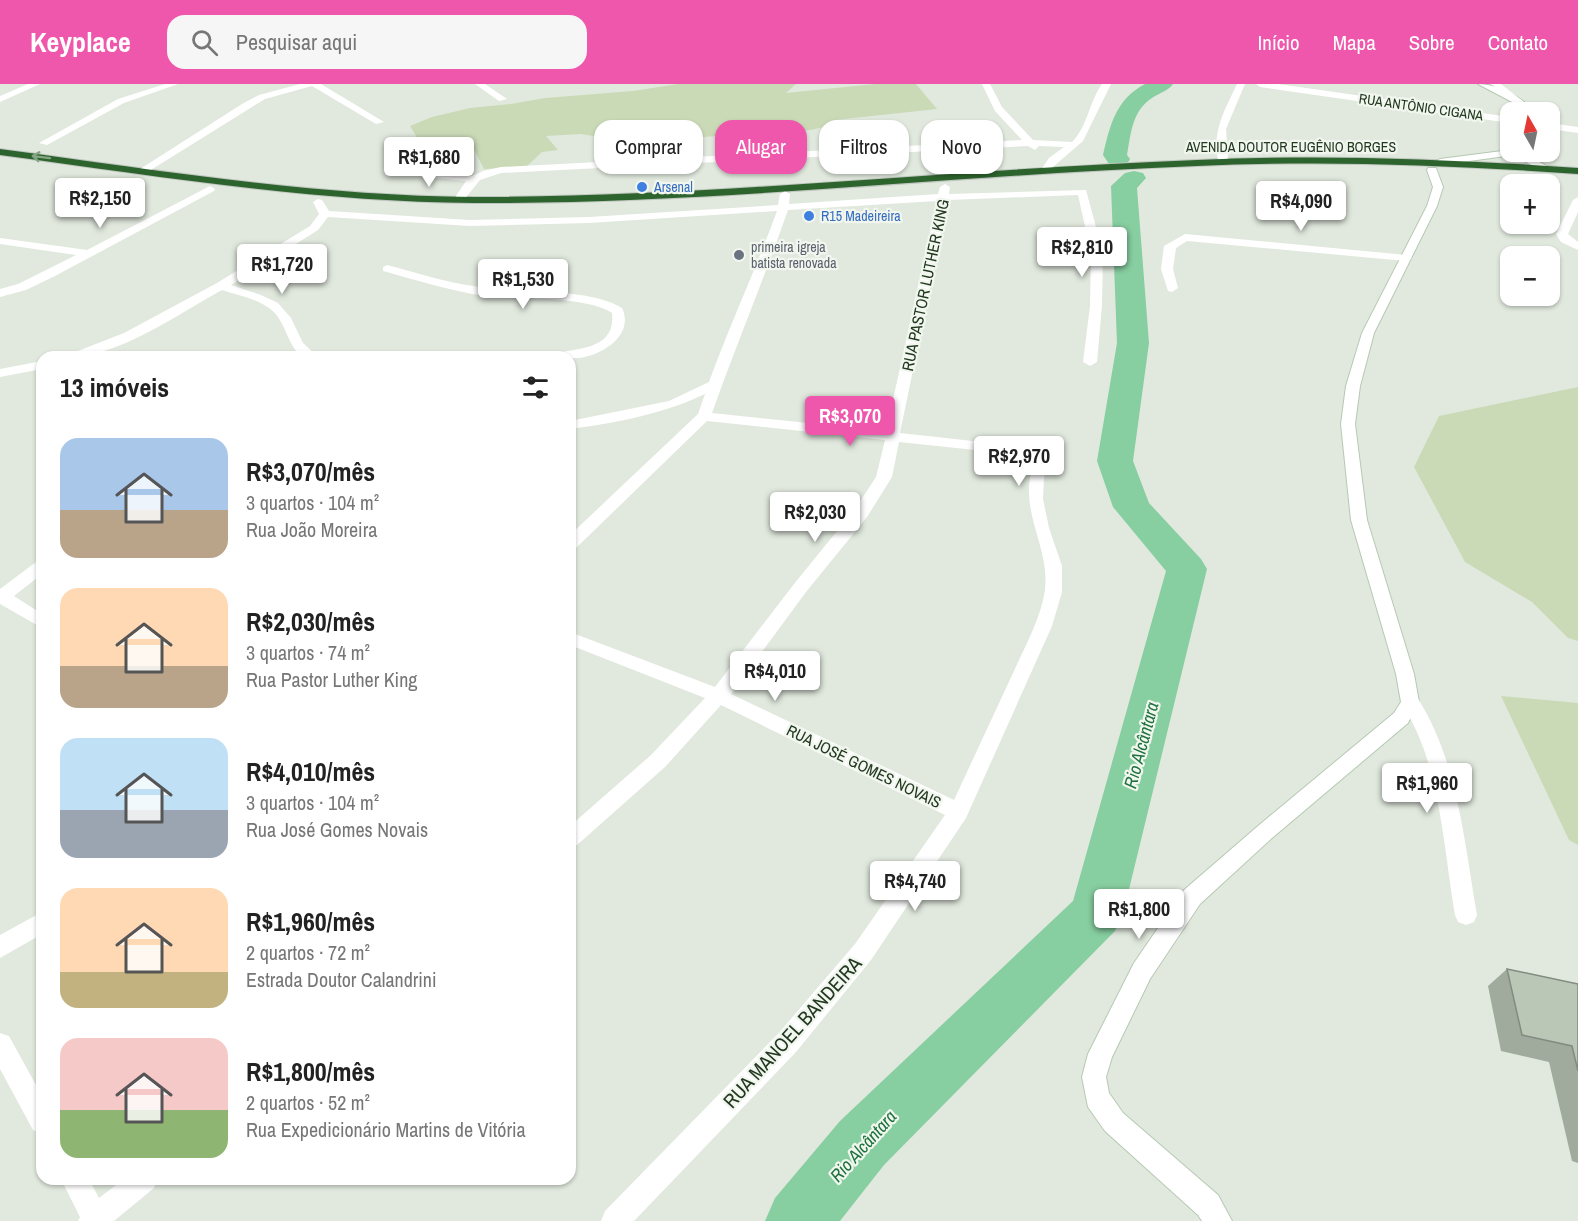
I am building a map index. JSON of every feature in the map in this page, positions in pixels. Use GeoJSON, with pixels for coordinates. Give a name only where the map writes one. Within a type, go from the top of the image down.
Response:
{"type":"FeatureCollection","features":[{"type":"Feature","properties":{"kind":"highway","name":"AVENIDA DOUTOR EUGÊNIO BORGES"},"geometry":{"type":"LineString","coordinates":[[0,152],[318,192],[459,199],[650,195],[902,181],[1048,165],[1079,172]]}},
{"type":"Feature","properties":{"kind":"highway","name":"AVENIDA DOUTOR EUGÊNIO BORGES"},"geometry":{"type":"LineString","coordinates":[[1188,166],[1223,160],[1545,168],[1578,171]]}},
{"type":"Feature","properties":{"kind":"highway","name":"AVENIDA DOUTOR EUGÊNIO BORGES"},"geometry":{"type":"LineString","coordinates":[[35,169],[318,202],[462,208],[582,206],[785,194],[945,191],[1079,172],[1188,166],[1436,166],[1578,180]]}},
{"type":"Feature","properties":{"kind":"street"},"geometry":{"type":"LineString","coordinates":[[0,99],[36,84]]}},
{"type":"Feature","properties":{"kind":"street"},"geometry":{"type":"LineString","coordinates":[[44,143],[121,101],[174,84]]}},
{"type":"Feature","properties":{"kind":"street"},"geometry":{"type":"LineString","coordinates":[[142,171],[245,106],[262,98],[312,84],[379,122]]}},
{"type":"Feature","properties":{"kind":"street"},"geometry":{"type":"LineString","coordinates":[[482,84],[502,99]]}},
{"type":"Feature","properties":{"kind":"street"},"geometry":{"type":"LineString","coordinates":[[986,84],[992,99],[1048,165],[1074,145],[1087,128],[1098,94],[1107,84]]}},
{"type":"Feature","properties":{"kind":"street"},"geometry":{"type":"LineString","coordinates":[[1223,160],[1219,145],[1220,130],[1241,84]]}},
{"type":"Feature","properties":{"kind":"street","name":"RUA ANTÔNIO CIGANA"},"geometry":{"type":"LineString","coordinates":[[1260,84],[1500,119]]}},
{"type":"Feature","properties":{"kind":"street"},"geometry":{"type":"LineString","coordinates":[[1482,84],[1520,102]]}},
{"type":"Feature","properties":{"kind":"street"},"geometry":{"type":"LineString","coordinates":[[1495,84],[1520,102]]}},
{"type":"Feature","properties":{"kind":"street"},"geometry":{"type":"LineString","coordinates":[[1560,127],[1578,130]]}},
{"type":"Feature","properties":{"kind":"street"},"geometry":{"type":"LineString","coordinates":[[388,170],[471,179],[501,170],[1030,143],[1074,145]]}},
{"type":"Feature","properties":{"kind":"street"},"geometry":{"type":"LineString","coordinates":[[1466,915],[1431,742],[1420,714],[1410,702],[1405,674],[1359,520],[1348,424],[1353,386],[1368,333],[1432,206],[1438,187],[1436,166],[1500,155]]}},
{"type":"Feature","properties":{"kind":"street"},"geometry":{"type":"LineString","coordinates":[[1534,162],[1545,168]]}},
{"type":"Feature","properties":{"kind":"street"},"geometry":{"type":"LineString","coordinates":[[459,199],[471,179]]}},
{"type":"Feature","properties":{"kind":"street"},"geometry":{"type":"LineString","coordinates":[[0,293],[22,287],[210,189]]}},
{"type":"Feature","properties":{"kind":"street"},"geometry":{"type":"LineString","coordinates":[[325,214],[470,223],[589,220],[783,209],[945,191],[1082,192],[1097,253],[1096,306],[1090,362]]}},
{"type":"Feature","properties":{"kind":"street","name":"RUA PASTOR LUTHER KING"},"geometry":{"type":"LineString","coordinates":[[576,834],[658,761],[719,696],[861,513],[884,477],[945,191]]}},
{"type":"Feature","properties":{"kind":"street"},"geometry":{"type":"LineString","coordinates":[[576,538],[704,416],[733,335],[759,277],[783,209],[785,194]]}},
{"type":"Feature","properties":{"kind":"street"},"geometry":{"type":"LineString","coordinates":[[1578,200],[1562,234],[1565,240],[1578,247]]}},
{"type":"Feature","properties":{"kind":"street"},"geometry":{"type":"LineString","coordinates":[[318,202],[325,214]]}},
{"type":"Feature","properties":{"kind":"street"},"geometry":{"type":"LineString","coordinates":[[582,206],[589,220]]}},
{"type":"Feature","properties":{"kind":"street"},"geometry":{"type":"LineString","coordinates":[[90,351],[129,336],[221,286],[314,228],[325,214]]}},
{"type":"Feature","properties":{"kind":"street"},"geometry":{"type":"LineString","coordinates":[[1172,288],[1167,269],[1170,246],[1176,241],[1192,236],[1406,258]]}},
{"type":"Feature","properties":{"kind":"street"},"geometry":{"type":"LineString","coordinates":[[0,241],[87,253]]}},
{"type":"Feature","properties":{"kind":"street"},"geometry":{"type":"LineString","coordinates":[[387,268],[472,290],[577,298],[606,303],[618,311],[621,323],[616,336],[596,348],[576,352]]}},
{"type":"Feature","properties":{"kind":"street"},"geometry":{"type":"LineString","coordinates":[[221,286],[266,301],[284,317],[287,329],[302,351]]}},
{"type":"Feature","properties":{"kind":"street"},"geometry":{"type":"LineString","coordinates":[[0,373],[36,366]]}},
{"type":"Feature","properties":{"kind":"street"},"geometry":{"type":"LineString","coordinates":[[576,424],[673,404],[716,384]]}},
{"type":"Feature","properties":{"kind":"street"},"geometry":{"type":"LineString","coordinates":[[704,416],[894,435]]}},
{"type":"Feature","properties":{"kind":"street","name":"RUA MANOEL BANDEIRA"},"geometry":{"type":"LineString","coordinates":[[615,1221],[787,1043],[863,952],[959,812],[1043,626],[1053,592],[1054,566],[1041,528],[1035,500],[1039,460],[1026,451],[999,446],[894,435]]}},
{"type":"Feature","properties":{"kind":"street"},"geometry":{"type":"LineString","coordinates":[[36,571],[1,597],[36,618]]}},
{"type":"Feature","properties":{"kind":"street","name":"RUA JOSÉ GOMES NOVAIS"},"geometry":{"type":"LineString","coordinates":[[576,640],[719,696],[959,812]]}},
{"type":"Feature","properties":{"kind":"street"},"geometry":{"type":"LineString","coordinates":[[1218,1221],[1208,1205],[1114,1122],[1098,1098],[1094,1077],[1100,1054],[1142,971],[1192,897],[1265,832],[1401,718],[1410,702]]}},
{"type":"Feature","properties":{"kind":"street"},"geometry":{"type":"LineString","coordinates":[[0,947],[36,926]]}},
{"type":"Feature","properties":{"kind":"street"},"geometry":{"type":"LineString","coordinates":[[0,1045],[36,1110]]}},
{"type":"Feature","properties":{"kind":"street"},"geometry":{"type":"LineString","coordinates":[[77,1185],[95,1220],[138,1185]]}},
{"type":"Feature","properties":{"kind":"green space"},"geometry":{"type":"Polygon","coordinates":[[[678,84],[796,84],[786,93],[875,84],[916,84],[937,109],[819,120],[819,128],[807,130],[807,120],[715,120],[715,136],[703,137],[703,120],[594,120],[594,136],[581,134],[546,136],[558,150],[542,152],[526,167],[484,169],[470,142],[421,144],[410,126],[432,117],[470,108],[545,98],[633,91],[678,84]]]}},
{"type":"Feature","properties":{"kind":"green space"},"geometry":{"type":"Polygon","coordinates":[[[1578,387],[1578,641],[1568,638],[1532,602],[1465,562],[1414,467],[1439,416],[1578,387]]]}},
{"type":"Feature","properties":{"kind":"green space"},"geometry":{"type":"Polygon","coordinates":[[[1501,696],[1578,703],[1578,845],[1569,840],[1501,696]]]}},
{"type":"Feature","properties":{"kind":"building"},"geometry":{"type":"Polygon","coordinates":[[[1507,969],[1578,984],[1578,1071],[1572,1046],[1522,1035],[1507,969]]]}},
{"type":"Feature","properties":{"kind":"waterway","name":"Rio Alcântara"},"geometry":{"type":"LineString","coordinates":[[1118,159],[1115,155],[1120,130],[1127,112],[1139,97],[1162,84]]}},
{"type":"Feature","properties":{"kind":"waterway","name":"Rio Alcântara"},"geometry":{"type":"LineString","coordinates":[[798,1221],[862,1143],[1096,914],[1187,569],[1132,507],[1115,461],[1133,343],[1124,186],[1134,178]]}},
{"type":"Feature","properties":{"kind":"place","name":"Arsenal"},"geometry":{"type":"Point","coordinates":[642,187]}},
{"type":"Feature","properties":{"kind":"place","name":"R15 Madeireira"},"geometry":{"type":"Point","coordinates":[809,216]}},
{"type":"Feature","properties":{"kind":"place","name":"primeira igreja batista renovada"},"geometry":{"type":"Point","coordinates":[739,255]}}]}
